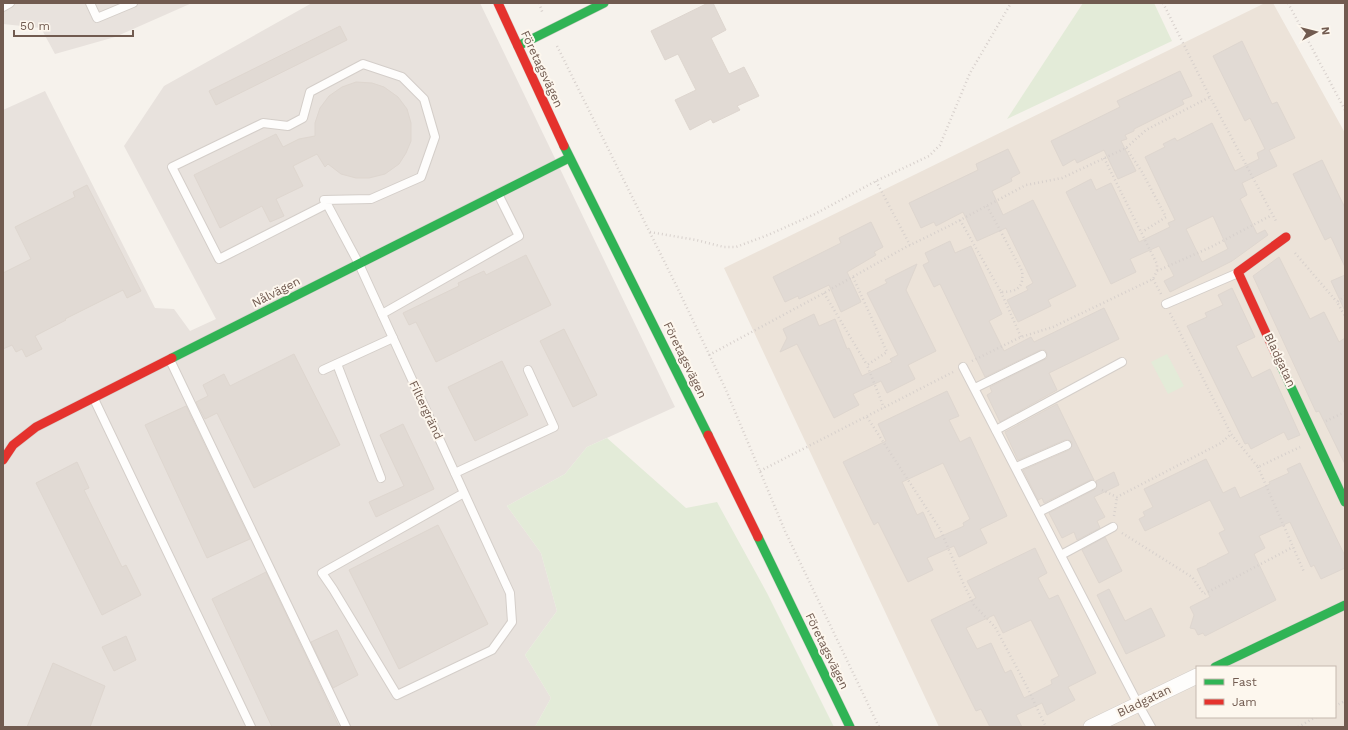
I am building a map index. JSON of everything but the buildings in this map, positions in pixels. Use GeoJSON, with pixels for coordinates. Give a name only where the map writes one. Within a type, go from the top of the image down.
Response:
{"type":"FeatureCollection","features":[{"type":"Feature","properties":{"kind":"street","name":"Företagsvägen"},"geometry":{"type":"LineString","coordinates":[[498,3],[569,158],[738,494],[850,727]]}},
{"type":"Feature","properties":{"kind":"street"},"geometry":{"type":"LineString","coordinates":[[518,46],[604,3]]}},
{"type":"Feature","properties":{"kind":"street","name":"Nålvägen"},"geometry":{"type":"LineString","coordinates":[[3,460],[13,445],[36,427],[569,158]]}},
{"type":"Feature","properties":{"kind":"street"},"geometry":{"type":"LineString","coordinates":[[1238,272],[1286,237]]}},
{"type":"Feature","properties":{"kind":"street","name":"Bladgatan"},"geometry":{"type":"LineString","coordinates":[[1238,272],[1345,502]]}},
{"type":"Feature","properties":{"kind":"street"},"geometry":{"type":"LineString","coordinates":[[1218,666],[1345,605]]}},
{"type":"Feature","properties":{"kind":"street","name":"Bladgatan"},"geometry":{"type":"LineString","coordinates":[[1091,727],[1196,676]]}},
{"type":"Feature","properties":{"kind":"lane"},"geometry":{"type":"LineString","coordinates":[[3,8],[10,3]]}},
{"type":"Feature","properties":{"kind":"lane"},"geometry":{"type":"LineString","coordinates":[[90,3],[97,18],[133,3]]}},
{"type":"Feature","properties":{"kind":"lane"},"geometry":{"type":"LineString","coordinates":[[363,64],[402,77],[424,99],[434,137],[421,177],[371,199],[324,200],[327,204],[219,259],[172,167],[263,122],[288,126],[293,124],[303,118],[310,92],[363,64]]}},
{"type":"Feature","properties":{"kind":"lane"},"geometry":{"type":"LineString","coordinates":[[382,314],[518,236],[498,194]]}},
{"type":"Feature","properties":{"kind":"lane","name":"Filtergränd"},"geometry":{"type":"LineString","coordinates":[[327,204],[359,264],[510,593],[512,622],[492,650],[397,695],[322,573],[464,493]]}},
{"type":"Feature","properties":{"kind":"lane"},"geometry":{"type":"LineString","coordinates":[[1166,304],[1238,272]]}},
{"type":"Feature","properties":{"kind":"lane"},"geometry":{"type":"LineString","coordinates":[[323,370],[393,338]]}},
{"type":"Feature","properties":{"kind":"lane"},"geometry":{"type":"LineString","coordinates":[[975,388],[1042,355]]}},
{"type":"Feature","properties":{"kind":"lane"},"geometry":{"type":"LineString","coordinates":[[170,360],[346,727]]}},
{"type":"Feature","properties":{"kind":"lane"},"geometry":{"type":"LineString","coordinates":[[996,430],[1122,362]]}},
{"type":"Feature","properties":{"kind":"lane"},"geometry":{"type":"LineString","coordinates":[[337,364],[381,478]]}},
{"type":"Feature","properties":{"kind":"lane"},"geometry":{"type":"LineString","coordinates":[[963,367],[1151,727]]}},
{"type":"Feature","properties":{"kind":"lane"},"geometry":{"type":"LineString","coordinates":[[455,473],[554,427],[528,370]]}},
{"type":"Feature","properties":{"kind":"lane"},"geometry":{"type":"LineString","coordinates":[[94,398],[251,727]]}},
{"type":"Feature","properties":{"kind":"lane"},"geometry":{"type":"LineString","coordinates":[[1016,467],[1067,445]]}},
{"type":"Feature","properties":{"kind":"lane"},"geometry":{"type":"LineString","coordinates":[[1039,512],[1092,485]]}},
{"type":"Feature","properties":{"kind":"lane"},"geometry":{"type":"LineString","coordinates":[[1061,555],[1113,527]]}},
{"type":"Feature","properties":{"kind":"path"},"geometry":{"type":"LineString","coordinates":[[539,3],[544,19],[650,232],[738,417],[788,538],[879,727]]}},
{"type":"Feature","properties":{"kind":"path"},"geometry":{"type":"LineString","coordinates":[[650,232],[696,240],[724,247],[736,248],[815,214],[876,181],[929,156],[940,145],[970,73],[1011,3]]}},
{"type":"Feature","properties":{"kind":"path"},"geometry":{"type":"LineString","coordinates":[[1163,3],[1272,215],[1295,252],[1337,302],[1345,316]]}},
{"type":"Feature","properties":{"kind":"path"},"geometry":{"type":"LineString","coordinates":[[1288,3],[1345,110]]}},
{"type":"Feature","properties":{"kind":"path"},"geometry":{"type":"LineString","coordinates":[[709,356],[824,294],[910,245],[1026,185],[1062,178],[1126,148],[1146,130],[1210,97]]}},
{"type":"Feature","properties":{"kind":"path"},"geometry":{"type":"LineString","coordinates":[[1126,148],[1142,172],[1166,217],[1142,232]]}},
{"type":"Feature","properties":{"kind":"path"},"geometry":{"type":"LineString","coordinates":[[760,471],[867,417],[963,367],[977,358],[1021,337],[1053,327],[1153,279],[1157,272],[1157,264],[1104,158]]}},
{"type":"Feature","properties":{"kind":"path"},"geometry":{"type":"LineString","coordinates":[[876,181],[910,245]]}},
{"type":"Feature","properties":{"kind":"path"},"geometry":{"type":"LineString","coordinates":[[987,206],[1022,271],[1023,280],[1020,286],[1016,290],[1001,292]]}},
{"type":"Feature","properties":{"kind":"path"},"geometry":{"type":"LineString","coordinates":[[1157,272],[1211,247],[1272,215]]}},
{"type":"Feature","properties":{"kind":"path"},"geometry":{"type":"LineString","coordinates":[[960,220],[1001,292],[1021,337]]}},
{"type":"Feature","properties":{"kind":"path"},"geometry":{"type":"LineString","coordinates":[[853,277],[887,352],[867,365]]}},
{"type":"Feature","properties":{"kind":"path"},"geometry":{"type":"LineString","coordinates":[[1153,279],[1231,434],[1258,468],[1304,572]]}},
{"type":"Feature","properties":{"kind":"path"},"geometry":{"type":"LineString","coordinates":[[824,294],[867,365],[884,408]]}},
{"type":"Feature","properties":{"kind":"path"},"geometry":{"type":"LineString","coordinates":[[1337,302],[1345,296]]}},
{"type":"Feature","properties":{"kind":"path"},"geometry":{"type":"LineString","coordinates":[[867,417],[940,529],[974,605],[995,627],[1026,685],[1046,727]]}},
{"type":"Feature","properties":{"kind":"path"},"geometry":{"type":"LineString","coordinates":[[1117,497],[1221,443],[1231,434]]}},
{"type":"Feature","properties":{"kind":"path"},"geometry":{"type":"LineString","coordinates":[[1258,468],[1316,439]]}},
{"type":"Feature","properties":{"kind":"path"},"geometry":{"type":"LineString","coordinates":[[1092,485],[1117,497]]}},
{"type":"Feature","properties":{"kind":"path"},"geometry":{"type":"LineString","coordinates":[[1117,497],[1113,527],[1192,577],[1204,594],[1293,547]]}},
{"type":"Feature","properties":{"kind":"path"},"geometry":{"type":"LineString","coordinates":[[1336,706],[1345,701]]}},
{"type":"Feature","properties":{"kind":"path"},"geometry":{"type":"LineString","coordinates":[[1298,727],[1314,718]]}},
{"type":"Feature","properties":{"kind":"shaded area"},"geometry":{"type":"Polygon","coordinates":[[[3,3],[192,3],[115,37],[55,54],[41,28],[3,24],[3,3]]]}},
{"type":"Feature","properties":{"kind":"shaded area"},"geometry":{"type":"Polygon","coordinates":[[[312,3],[480,3],[675,407],[587,447],[565,474],[507,506],[541,553],[557,611],[525,655],[551,698],[535,727],[3,727],[3,110],[45,91],[155,308],[174,309],[190,331],[216,319],[124,146],[164,86],[312,3]]]}},
{"type":"Feature","properties":{"kind":"shaded area"},"geometry":{"type":"Polygon","coordinates":[[[1265,3],[1273,3],[1345,133],[1345,727],[939,727],[724,268],[1265,3]]]}},
{"type":"Feature","properties":{"kind":"green space"},"geometry":{"type":"Polygon","coordinates":[[[1083,3],[1154,3],[1172,41],[1007,119],[1083,3]]]}},
{"type":"Feature","properties":{"kind":"green space"},"geometry":{"type":"Polygon","coordinates":[[[1167,354],[1184,386],[1168,394],[1151,362],[1167,354]]]}},
{"type":"Feature","properties":{"kind":"green space"},"geometry":{"type":"Polygon","coordinates":[[[607,438],[686,508],[717,502],[767,593],[834,727],[535,727],[551,698],[525,655],[557,611],[541,553],[507,506],[565,474],[587,447],[607,438]]]}},
{"type":"Feature","properties":{"kind":"traffic: fast"},"geometry":{"type":"LineString","coordinates":[[518,46],[604,3]]}},
{"type":"Feature","properties":{"kind":"traffic: fast"},"geometry":{"type":"LineString","coordinates":[[564,146],[708,435]]}},
{"type":"Feature","properties":{"kind":"traffic: fast"},"geometry":{"type":"LineString","coordinates":[[172,358],[569,158]]}},
{"type":"Feature","properties":{"kind":"traffic: fast"},"geometry":{"type":"LineString","coordinates":[[1276,355],[1345,502]]}},
{"type":"Feature","properties":{"kind":"traffic: fast"},"geometry":{"type":"LineString","coordinates":[[758,537],[850,727]]}},
{"type":"Feature","properties":{"kind":"traffic: fast"},"geometry":{"type":"LineString","coordinates":[[1217,666],[1345,605]]}},
{"type":"Feature","properties":{"kind":"traffic: jam"},"geometry":{"type":"LineString","coordinates":[[498,3],[564,146]]}},
{"type":"Feature","properties":{"kind":"traffic: jam"},"geometry":{"type":"LineString","coordinates":[[1276,355],[1238,272],[1286,237]]}},
{"type":"Feature","properties":{"kind":"traffic: jam"},"geometry":{"type":"LineString","coordinates":[[3,460],[13,445],[36,427],[172,358]]}},
{"type":"Feature","properties":{"kind":"traffic: jam"},"geometry":{"type":"LineString","coordinates":[[708,435],[758,537]]}}]}
